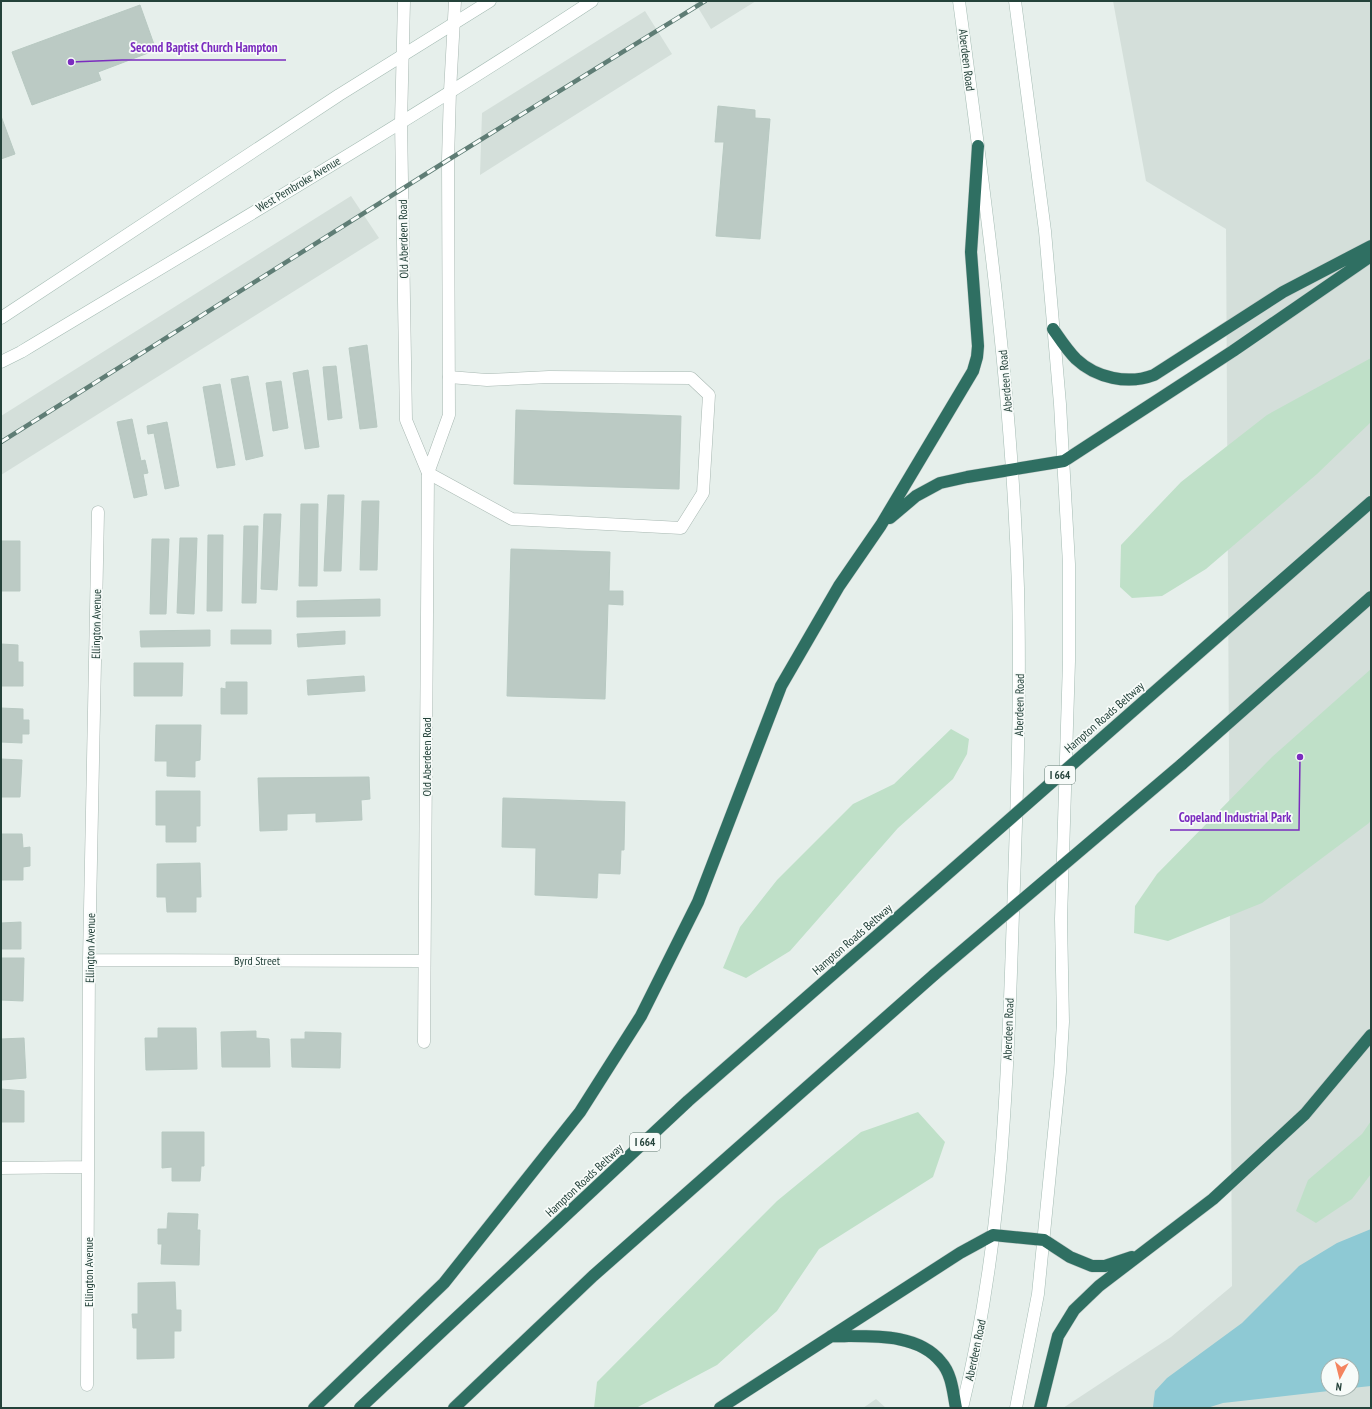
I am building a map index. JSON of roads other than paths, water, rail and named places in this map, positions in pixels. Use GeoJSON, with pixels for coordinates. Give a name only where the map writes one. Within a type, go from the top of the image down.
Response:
{"type":"FeatureCollection","features":[{"type":"Feature","properties":{"kind":"highway"},"geometry":{"type":"LineString","coordinates":[[314,1408],[444,1283],[580,1112],[641,1016],[698,902],[781,686],[839,586],[881,525],[959,397],[973,371],[977,357],[971,252],[978,146]]}},
{"type":"Feature","properties":{"kind":"highway"},"geometry":{"type":"LineString","coordinates":[[1053,329],[1075,358],[1090,370],[1125,380],[1142,380],[1154,375],[1283,292],[1371,246]]}},
{"type":"Feature","properties":{"kind":"highway"},"geometry":{"type":"LineString","coordinates":[[881,525],[916,496],[932,487],[967,476],[1064,461],[1234,351],[1371,256]]}},
{"type":"Feature","properties":{"kind":"highway","name":"Hampton Roads Beltway"},"geometry":{"type":"LineString","coordinates":[[360,1408],[688,1101],[1371,502]]}},
{"type":"Feature","properties":{"kind":"highway"},"geometry":{"type":"LineString","coordinates":[[454,1408],[593,1276],[935,974],[1181,765],[1371,597]]}},
{"type":"Feature","properties":{"kind":"highway"},"geometry":{"type":"LineString","coordinates":[[1040,1408],[1058,1336],[1074,1310],[1099,1286],[1213,1199],[1304,1114],[1371,1035]]}},
{"type":"Feature","properties":{"kind":"highway"},"geometry":{"type":"LineString","coordinates":[[720,1408],[960,1254],[993,1235],[1044,1240],[1070,1257],[1092,1266],[1105,1266],[1141,1254]]}},
{"type":"Feature","properties":{"kind":"highway"},"geometry":{"type":"LineString","coordinates":[[831,1336],[880,1337],[902,1340],[925,1348],[942,1362],[951,1380],[956,1408]]}},
{"type":"Feature","properties":{"kind":"main road","name":"Old Aberdeen Road"},"geometry":{"type":"LineString","coordinates":[[404,1],[401,122],[406,420],[428,473]]}},
{"type":"Feature","properties":{"kind":"main road","name":"Old Aberdeen Road"},"geometry":{"type":"LineString","coordinates":[[424,1042],[428,473],[449,415],[448,160],[455,1]]}},
{"type":"Feature","properties":{"kind":"main road"},"geometry":{"type":"LineString","coordinates":[[1,318],[339,95],[490,1]]}},
{"type":"Feature","properties":{"kind":"main road","name":"West Pembroke Avenue"},"geometry":{"type":"LineString","coordinates":[[1,362],[21,352],[401,122],[592,1]]}},
{"type":"Feature","properties":{"kind":"main road","name":"Aberdeen Road"},"geometry":{"type":"LineString","coordinates":[[960,1],[996,284],[1012,470],[1018,586],[1019,728],[1008,1041],[1000,1162],[985,1301],[962,1408]]}},
{"type":"Feature","properties":{"kind":"main road"},"geometry":{"type":"LineString","coordinates":[[1015,1],[1045,231],[1064,461],[1069,564],[1069,661],[1062,920],[1063,1022],[1055,1137],[1037,1301],[1016,1408]]}},
{"type":"Feature","properties":{"kind":"main road"},"geometry":{"type":"LineString","coordinates":[[428,473],[512,519],[681,528],[703,493],[709,395],[691,378],[549,377],[486,380],[449,377]]}},
{"type":"Feature","properties":{"kind":"main road","name":"Ellington Avenue"},"geometry":{"type":"LineString","coordinates":[[88,1385],[89,960],[98,512]]}},
{"type":"Feature","properties":{"kind":"main road","name":"Byrd Street"},"geometry":{"type":"LineString","coordinates":[[89,960],[424,961]]}},
{"type":"Feature","properties":{"kind":"main road"},"geometry":{"type":"LineString","coordinates":[[1,1168],[88,1167]]}},
{"type":"Feature","properties":{"kind":"water"},"geometry":{"type":"Polygon","coordinates":[[[1371,1229],[1371,1386],[1360,1387],[1360,1357],[1320,1357],[1320,1392],[1223,1403],[1207,1408],[1153,1407],[1155,1391],[1167,1378],[1242,1323],[1299,1266],[1337,1243],[1371,1229]]]}},
{"type":"Feature","properties":{"kind":"railway"},"geometry":{"type":"LineString","coordinates":[[1,442],[448,160],[705,1]]}},
{"type":"Feature","properties":{"kind":"place","name":"Second Baptist Church Hampton"},"geometry":{"type":"Point","coordinates":[71,62]}},
{"type":"Feature","properties":{"kind":"place","name":"Copeland Industrial Park"},"geometry":{"type":"Point","coordinates":[1300,757]}}]}
